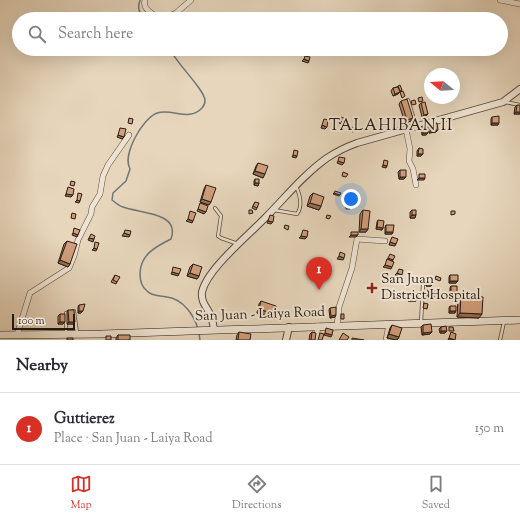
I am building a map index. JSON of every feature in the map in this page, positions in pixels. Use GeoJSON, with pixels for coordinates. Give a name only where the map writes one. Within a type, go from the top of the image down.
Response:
{"type":"FeatureCollection","features":[{"type":"Feature","properties":{"kind":"main road","name":"San Juan - Laiya Road"},"geometry":{"type":"LineString","coordinates":[[4,337],[17,335],[78,337],[205,329],[520,320]]}},
{"type":"Feature","properties":{"kind":"street"},"geometry":{"type":"LineString","coordinates":[[145,0],[145,8],[150,12]]}},
{"type":"Feature","properties":{"kind":"street"},"geometry":{"type":"LineString","coordinates":[[177,12],[191,0]]}},
{"type":"Feature","properties":{"kind":"street"},"geometry":{"type":"LineString","coordinates":[[500,0],[520,4]]}},
{"type":"Feature","properties":{"kind":"street"},"geometry":{"type":"LineString","coordinates":[[214,329],[212,319],[202,301],[203,291],[210,277],[239,244],[296,186],[327,159],[348,146],[503,102],[520,89]]}},
{"type":"Feature","properties":{"kind":"street"},"geometry":{"type":"LineString","coordinates":[[406,129],[410,149],[408,161],[413,168],[416,185]]}},
{"type":"Feature","properties":{"kind":"street"},"geometry":{"type":"LineString","coordinates":[[17,335],[30,293],[69,268],[72,263],[78,240],[91,214],[92,207],[100,194],[103,176],[108,165],[130,135]]}},
{"type":"Feature","properties":{"kind":"street"},"geometry":{"type":"LineString","coordinates":[[337,326],[339,307],[354,258],[357,239],[385,241]]}},
{"type":"Feature","properties":{"kind":"street"},"geometry":{"type":"LineString","coordinates":[[386,340],[389,324]]}},
{"type":"Feature","properties":{"kind":"street"},"geometry":{"type":"LineString","coordinates":[[316,340],[318,326]]}},
{"type":"Feature","properties":{"kind":"street"},"geometry":{"type":"LineString","coordinates":[[286,340],[289,327]]}},
{"type":"Feature","properties":{"kind":"lane"},"geometry":{"type":"LineString","coordinates":[[408,100],[416,126]]}},
{"type":"Feature","properties":{"kind":"lane"},"geometry":{"type":"LineString","coordinates":[[503,102],[520,105]]}},
{"type":"Feature","properties":{"kind":"lane"},"geometry":{"type":"LineString","coordinates":[[274,210],[297,214],[300,208],[300,199],[296,186]]}},
{"type":"Feature","properties":{"kind":"lane"},"geometry":{"type":"LineString","coordinates":[[215,208],[221,216],[218,236],[239,244]]}},
{"type":"Feature","properties":{"kind":"lane"},"geometry":{"type":"LineString","coordinates":[[421,323],[423,284]]}},
{"type":"Feature","properties":{"kind":"lane"},"geometry":{"type":"LineString","coordinates":[[62,336],[66,312],[74,311],[78,337]]}},
{"type":"Feature","properties":{"kind":"lane"},"geometry":{"type":"LineString","coordinates":[[500,340],[505,320]]}},
{"type":"Feature","properties":{"kind":"building"},"geometry":{"type":"Polygon","coordinates":[[[305,56],[310,57],[309,61],[304,59],[305,56]]]}},
{"type":"Feature","properties":{"kind":"building"},"geometry":{"type":"Polygon","coordinates":[[[400,85],[402,90],[400,91],[398,86],[400,85]]]}},
{"type":"Feature","properties":{"kind":"building"},"geometry":{"type":"Polygon","coordinates":[[[398,87],[400,92],[395,94],[393,88],[398,87]]]}},
{"type":"Feature","properties":{"kind":"building"},"geometry":{"type":"Polygon","coordinates":[[[403,91],[405,96],[402,98],[400,92],[403,91]]]}},
{"type":"Feature","properties":{"kind":"building"},"geometry":{"type":"Polygon","coordinates":[[[422,97],[423,101],[419,102],[418,98],[422,97]]]}},
{"type":"Feature","properties":{"kind":"building"},"geometry":{"type":"Polygon","coordinates":[[[407,99],[413,118],[407,120],[401,101],[407,99]]]}},
{"type":"Feature","properties":{"kind":"building"},"geometry":{"type":"Polygon","coordinates":[[[415,100],[416,104],[412,105],[411,101],[415,100]]]}},
{"type":"Feature","properties":{"kind":"building"},"geometry":{"type":"Polygon","coordinates":[[[424,102],[426,104],[428,114],[424,115],[421,103],[424,102]]]}},
{"type":"Feature","properties":{"kind":"building"},"geometry":{"type":"Polygon","coordinates":[[[517,105],[520,105],[520,112],[516,112],[517,105]]]}},
{"type":"Feature","properties":{"kind":"building"},"geometry":{"type":"Polygon","coordinates":[[[499,116],[499,123],[492,123],[492,117],[499,116]]]}},
{"type":"Feature","properties":{"kind":"building"},"geometry":{"type":"Polygon","coordinates":[[[341,117],[346,119],[345,122],[340,121],[341,117]]]}},
{"type":"Feature","properties":{"kind":"building"},"geometry":{"type":"Polygon","coordinates":[[[129,118],[133,119],[132,124],[128,123],[129,118]]]}},
{"type":"Feature","properties":{"kind":"building"},"geometry":{"type":"Polygon","coordinates":[[[324,119],[328,120],[327,127],[322,125],[324,119]]]}},
{"type":"Feature","properties":{"kind":"building"},"geometry":{"type":"Polygon","coordinates":[[[437,123],[438,130],[431,130],[430,124],[437,123]]]}},
{"type":"Feature","properties":{"kind":"building"},"geometry":{"type":"Polygon","coordinates":[[[422,126],[427,126],[428,133],[423,133],[422,126]]]}},
{"type":"Feature","properties":{"kind":"building"},"geometry":{"type":"Polygon","coordinates":[[[351,127],[355,128],[353,132],[350,131],[351,127]]]}},
{"type":"Feature","properties":{"kind":"building"},"geometry":{"type":"Polygon","coordinates":[[[120,128],[126,129],[124,137],[118,135],[120,128]]]}},
{"type":"Feature","properties":{"kind":"building"},"geometry":{"type":"Polygon","coordinates":[[[419,148],[423,149],[423,154],[418,154],[419,148]]]}},
{"type":"Feature","properties":{"kind":"building"},"geometry":{"type":"Polygon","coordinates":[[[294,150],[298,151],[297,156],[293,155],[294,150]]]}},
{"type":"Feature","properties":{"kind":"building"},"geometry":{"type":"Polygon","coordinates":[[[339,157],[345,158],[344,163],[338,161],[339,157]]]}},
{"type":"Feature","properties":{"kind":"building"},"geometry":{"type":"Polygon","coordinates":[[[384,160],[388,161],[387,166],[383,165],[384,160]]]}},
{"type":"Feature","properties":{"kind":"building"},"geometry":{"type":"Polygon","coordinates":[[[258,163],[268,166],[265,174],[255,171],[258,163]]]}},
{"type":"Feature","properties":{"kind":"building"},"geometry":{"type":"Polygon","coordinates":[[[400,170],[406,170],[406,177],[400,177],[400,170]]]}},
{"type":"Feature","properties":{"kind":"building"},"geometry":{"type":"Polygon","coordinates":[[[343,172],[348,174],[346,177],[342,176],[343,172]]]}},
{"type":"Feature","properties":{"kind":"building"},"geometry":{"type":"Polygon","coordinates":[[[419,174],[425,174],[425,178],[419,178],[419,174]]]}},
{"type":"Feature","properties":{"kind":"building"},"geometry":{"type":"Polygon","coordinates":[[[255,179],[259,179],[259,183],[255,183],[255,179]]]}},
{"type":"Feature","properties":{"kind":"building"},"geometry":{"type":"Polygon","coordinates":[[[71,181],[75,182],[74,186],[70,185],[71,181]]]}},
{"type":"Feature","properties":{"kind":"building"},"geometry":{"type":"Polygon","coordinates":[[[206,185],[216,188],[211,202],[202,199],[206,185]]]}},
{"type":"Feature","properties":{"kind":"building"},"geometry":{"type":"Polygon","coordinates":[[[68,187],[74,189],[73,195],[66,194],[68,187]]]}},
{"type":"Feature","properties":{"kind":"building"},"geometry":{"type":"Polygon","coordinates":[[[335,191],[341,193],[340,195],[334,193],[335,191]]]}},
{"type":"Feature","properties":{"kind":"building"},"geometry":{"type":"Polygon","coordinates":[[[78,193],[82,194],[80,201],[77,200],[78,193]]]}},
{"type":"Feature","properties":{"kind":"building"},"geometry":{"type":"Polygon","coordinates":[[[313,193],[324,197],[321,206],[310,203],[313,193]]]}},
{"type":"Feature","properties":{"kind":"building"},"geometry":{"type":"Polygon","coordinates":[[[255,202],[259,203],[257,208],[253,206],[255,202]]]}},
{"type":"Feature","properties":{"kind":"building"},"geometry":{"type":"Polygon","coordinates":[[[200,203],[208,206],[206,212],[198,209],[200,203]]]}},
{"type":"Feature","properties":{"kind":"building"},"geometry":{"type":"Polygon","coordinates":[[[346,204],[350,204],[350,209],[346,209],[346,204]]]}},
{"type":"Feature","properties":{"kind":"building"},"geometry":{"type":"Polygon","coordinates":[[[249,210],[252,210],[253,213],[249,214],[249,210]]]}},
{"type":"Feature","properties":{"kind":"building"},"geometry":{"type":"Polygon","coordinates":[[[363,210],[370,211],[368,229],[361,229],[363,210]]]}},
{"type":"Feature","properties":{"kind":"building"},"geometry":{"type":"Polygon","coordinates":[[[412,210],[416,210],[416,215],[412,215],[412,210]]]}},
{"type":"Feature","properties":{"kind":"building"},"geometry":{"type":"Polygon","coordinates":[[[190,211],[196,213],[193,221],[188,219],[190,211]]]}},
{"type":"Feature","properties":{"kind":"building"},"geometry":{"type":"Polygon","coordinates":[[[451,211],[455,211],[455,214],[451,215],[451,211]]]}},
{"type":"Feature","properties":{"kind":"building"},"geometry":{"type":"Polygon","coordinates":[[[72,213],[76,214],[75,219],[71,218],[72,213]]]}},
{"type":"Feature","properties":{"kind":"building"},"geometry":{"type":"Polygon","coordinates":[[[270,215],[274,216],[273,222],[268,221],[270,215]]]}},
{"type":"Feature","properties":{"kind":"building"},"geometry":{"type":"Polygon","coordinates":[[[327,215],[331,216],[329,219],[326,218],[327,215]]]}},
{"type":"Feature","properties":{"kind":"building"},"geometry":{"type":"Polygon","coordinates":[[[378,220],[384,221],[383,228],[377,227],[378,220]]]}},
{"type":"Feature","properties":{"kind":"building"},"geometry":{"type":"Polygon","coordinates":[[[285,225],[289,226],[288,230],[284,228],[285,225]]]}},
{"type":"Feature","properties":{"kind":"building"},"geometry":{"type":"Polygon","coordinates":[[[386,225],[394,225],[393,232],[386,232],[386,225]]]}},
{"type":"Feature","properties":{"kind":"building"},"geometry":{"type":"Polygon","coordinates":[[[74,228],[80,230],[78,235],[73,233],[74,228]]]}},
{"type":"Feature","properties":{"kind":"building"},"geometry":{"type":"Polygon","coordinates":[[[125,230],[131,231],[130,235],[124,233],[125,230]]]}},
{"type":"Feature","properties":{"kind":"building"},"geometry":{"type":"Polygon","coordinates":[[[303,230],[308,231],[307,237],[301,236],[303,230]]]}},
{"type":"Feature","properties":{"kind":"building"},"geometry":{"type":"Polygon","coordinates":[[[351,232],[358,232],[358,235],[351,235],[351,232]]]}},
{"type":"Feature","properties":{"kind":"building"},"geometry":{"type":"Polygon","coordinates":[[[91,234],[95,236],[94,239],[89,238],[91,234]]]}},
{"type":"Feature","properties":{"kind":"building"},"geometry":{"type":"Polygon","coordinates":[[[392,237],[398,239],[396,244],[390,242],[392,237]]]}},
{"type":"Feature","properties":{"kind":"building"},"geometry":{"type":"Polygon","coordinates":[[[67,241],[77,244],[70,264],[60,260],[67,241]]]}},
{"type":"Feature","properties":{"kind":"building"},"geometry":{"type":"Polygon","coordinates":[[[95,242],[99,243],[97,249],[94,248],[95,242]]]}},
{"type":"Feature","properties":{"kind":"building"},"geometry":{"type":"Polygon","coordinates":[[[340,252],[345,254],[344,258],[339,256],[340,252]]]}},
{"type":"Feature","properties":{"kind":"building"},"geometry":{"type":"Polygon","coordinates":[[[390,254],[395,256],[393,260],[388,258],[390,254]]]}},
{"type":"Feature","properties":{"kind":"building"},"geometry":{"type":"Polygon","coordinates":[[[387,259],[394,262],[392,267],[385,265],[387,259]]]}},
{"type":"Feature","properties":{"kind":"building"},"geometry":{"type":"Polygon","coordinates":[[[193,264],[202,267],[199,276],[190,273],[193,264]]]}},
{"type":"Feature","properties":{"kind":"building"},"geometry":{"type":"Polygon","coordinates":[[[173,267],[181,269],[179,274],[172,272],[173,267]]]}},
{"type":"Feature","properties":{"kind":"building"},"geometry":{"type":"Polygon","coordinates":[[[399,269],[403,270],[402,275],[397,273],[399,269]]]}},
{"type":"Feature","properties":{"kind":"building"},"geometry":{"type":"Polygon","coordinates":[[[115,275],[120,277],[117,282],[113,280],[115,275]]]}},
{"type":"Feature","properties":{"kind":"building"},"geometry":{"type":"Polygon","coordinates":[[[450,275],[458,275],[458,281],[450,281],[450,275]]]}},
{"type":"Feature","properties":{"kind":"building"},"geometry":{"type":"Polygon","coordinates":[[[436,276],[441,278],[440,281],[435,279],[436,276]]]}},
{"type":"Feature","properties":{"kind":"building"},"geometry":{"type":"Polygon","coordinates":[[[427,278],[433,278],[433,284],[427,284],[427,278]]]}},
{"type":"Feature","properties":{"kind":"building"},"geometry":{"type":"Polygon","coordinates":[[[451,286],[457,286],[457,292],[451,292],[451,286]]]}},
{"type":"Feature","properties":{"kind":"building"},"geometry":{"type":"Polygon","coordinates":[[[429,288],[435,289],[434,298],[428,297],[429,288]]]}},
{"type":"Feature","properties":{"kind":"building"},"geometry":{"type":"Polygon","coordinates":[[[409,293],[417,293],[417,299],[409,298],[409,293]]]}},
{"type":"Feature","properties":{"kind":"building"},"geometry":{"type":"Polygon","coordinates":[[[450,296],[454,296],[453,301],[450,300],[450,296]]]}},
{"type":"Feature","properties":{"kind":"building"},"geometry":{"type":"Polygon","coordinates":[[[461,296],[483,297],[482,314],[460,313],[461,296]]]}},
{"type":"Feature","properties":{"kind":"building"},"geometry":{"type":"Polygon","coordinates":[[[261,301],[276,306],[274,314],[259,309],[261,301]]]}},
{"type":"Feature","properties":{"kind":"building"},"geometry":{"type":"Polygon","coordinates":[[[424,303],[428,304],[427,309],[423,308],[424,303]]]}},
{"type":"Feature","properties":{"kind":"building"},"geometry":{"type":"Polygon","coordinates":[[[85,304],[83,311],[79,311],[79,305],[85,304]]]}},
{"type":"Feature","properties":{"kind":"building"},"geometry":{"type":"Polygon","coordinates":[[[450,306],[456,306],[456,311],[450,311],[450,306]]]}},
{"type":"Feature","properties":{"kind":"building"},"geometry":{"type":"Polygon","coordinates":[[[336,307],[336,315],[331,316],[330,308],[336,307]]]}},
{"type":"Feature","properties":{"kind":"building"},"geometry":{"type":"Polygon","coordinates":[[[68,310],[74,310],[75,322],[69,322],[68,310]]]}},
{"type":"Feature","properties":{"kind":"building"},"geometry":{"type":"Polygon","coordinates":[[[60,314],[65,314],[65,322],[60,322],[60,314]]]}},
{"type":"Feature","properties":{"kind":"building"},"geometry":{"type":"Polygon","coordinates":[[[341,314],[344,314],[344,319],[341,319],[341,314]]]}},
{"type":"Feature","properties":{"kind":"building"},"geometry":{"type":"Polygon","coordinates":[[[431,324],[432,332],[423,333],[423,325],[431,324]]]}},
{"type":"Feature","properties":{"kind":"building"},"geometry":{"type":"Polygon","coordinates":[[[392,325],[402,328],[399,337],[389,334],[392,325]]]}},
{"type":"Feature","properties":{"kind":"building"},"geometry":{"type":"Polygon","coordinates":[[[446,326],[447,331],[441,331],[441,327],[446,326]]]}},
{"type":"Feature","properties":{"kind":"building"},"geometry":{"type":"Polygon","coordinates":[[[449,327],[453,327],[454,331],[449,331],[449,327]]]}},
{"type":"Feature","properties":{"kind":"building"},"geometry":{"type":"Polygon","coordinates":[[[326,328],[333,330],[332,335],[325,333],[326,328]]]}},
{"type":"Feature","properties":{"kind":"building"},"geometry":{"type":"Polygon","coordinates":[[[239,332],[251,334],[250,340],[238,340],[239,332]]]}},
{"type":"Feature","properties":{"kind":"building"},"geometry":{"type":"Polygon","coordinates":[[[312,332],[316,333],[315,340],[311,340],[312,332]]]}},
{"type":"Feature","properties":{"kind":"building"},"geometry":{"type":"Polygon","coordinates":[[[451,332],[456,334],[455,340],[449,338],[451,332]]]}},
{"type":"Feature","properties":{"kind":"building"},"geometry":{"type":"Polygon","coordinates":[[[320,333],[324,334],[322,340],[318,340],[320,333]]]}},
{"type":"Feature","properties":{"kind":"building"},"geometry":{"type":"Polygon","coordinates":[[[343,333],[349,337],[347,340],[339,340],[343,333]]]}},
{"type":"Feature","properties":{"kind":"building"},"geometry":{"type":"Polygon","coordinates":[[[118,335],[130,335],[130,340],[118,340],[118,335]]]}},
{"type":"Feature","properties":{"kind":"building"},"geometry":{"type":"Polygon","coordinates":[[[106,336],[111,336],[111,340],[106,340],[106,336]]]}},
{"type":"Feature","properties":{"kind":"building"},"geometry":{"type":"Polygon","coordinates":[[[67,338],[73,338],[73,340],[67,340],[67,338]]]}},
{"type":"Feature","properties":{"kind":"building"},"geometry":{"type":"Polygon","coordinates":[[[352,338],[364,340],[352,340],[352,338]]]}},
{"type":"Feature","properties":{"kind":"waterway"},"geometry":{"type":"LineString","coordinates":[[140,0],[140,12]]}},
{"type":"Feature","properties":{"kind":"waterway"},"geometry":{"type":"LineString","coordinates":[[174,56],[200,89],[205,100],[204,104],[202,108],[192,114],[169,112],[157,113],[145,122],[131,147],[128,163],[130,169],[126,181],[113,193],[112,200],[122,207],[156,215],[170,223],[172,230],[171,239],[159,245],[146,257],[141,267],[141,281],[144,288],[149,293],[173,298],[183,304],[191,313],[198,329]]}},
{"type":"Feature","properties":{"kind":"waterway"},"geometry":{"type":"LineString","coordinates":[[199,333],[200,340]]}},
{"type":"Feature","properties":{"kind":"place","name":"San Juan District Hospital"},"geometry":{"type":"Point","coordinates":[372,288]}},
{"type":"Feature","properties":{"kind":"place","name":"Guttierez"},"geometry":{"type":"Point","coordinates":[319,290]}},
{"type":"Feature","properties":{"kind":"district","name":"TALAHIBAN II"},"geometry":{"type":"Point","coordinates":[391,126]}}]}
